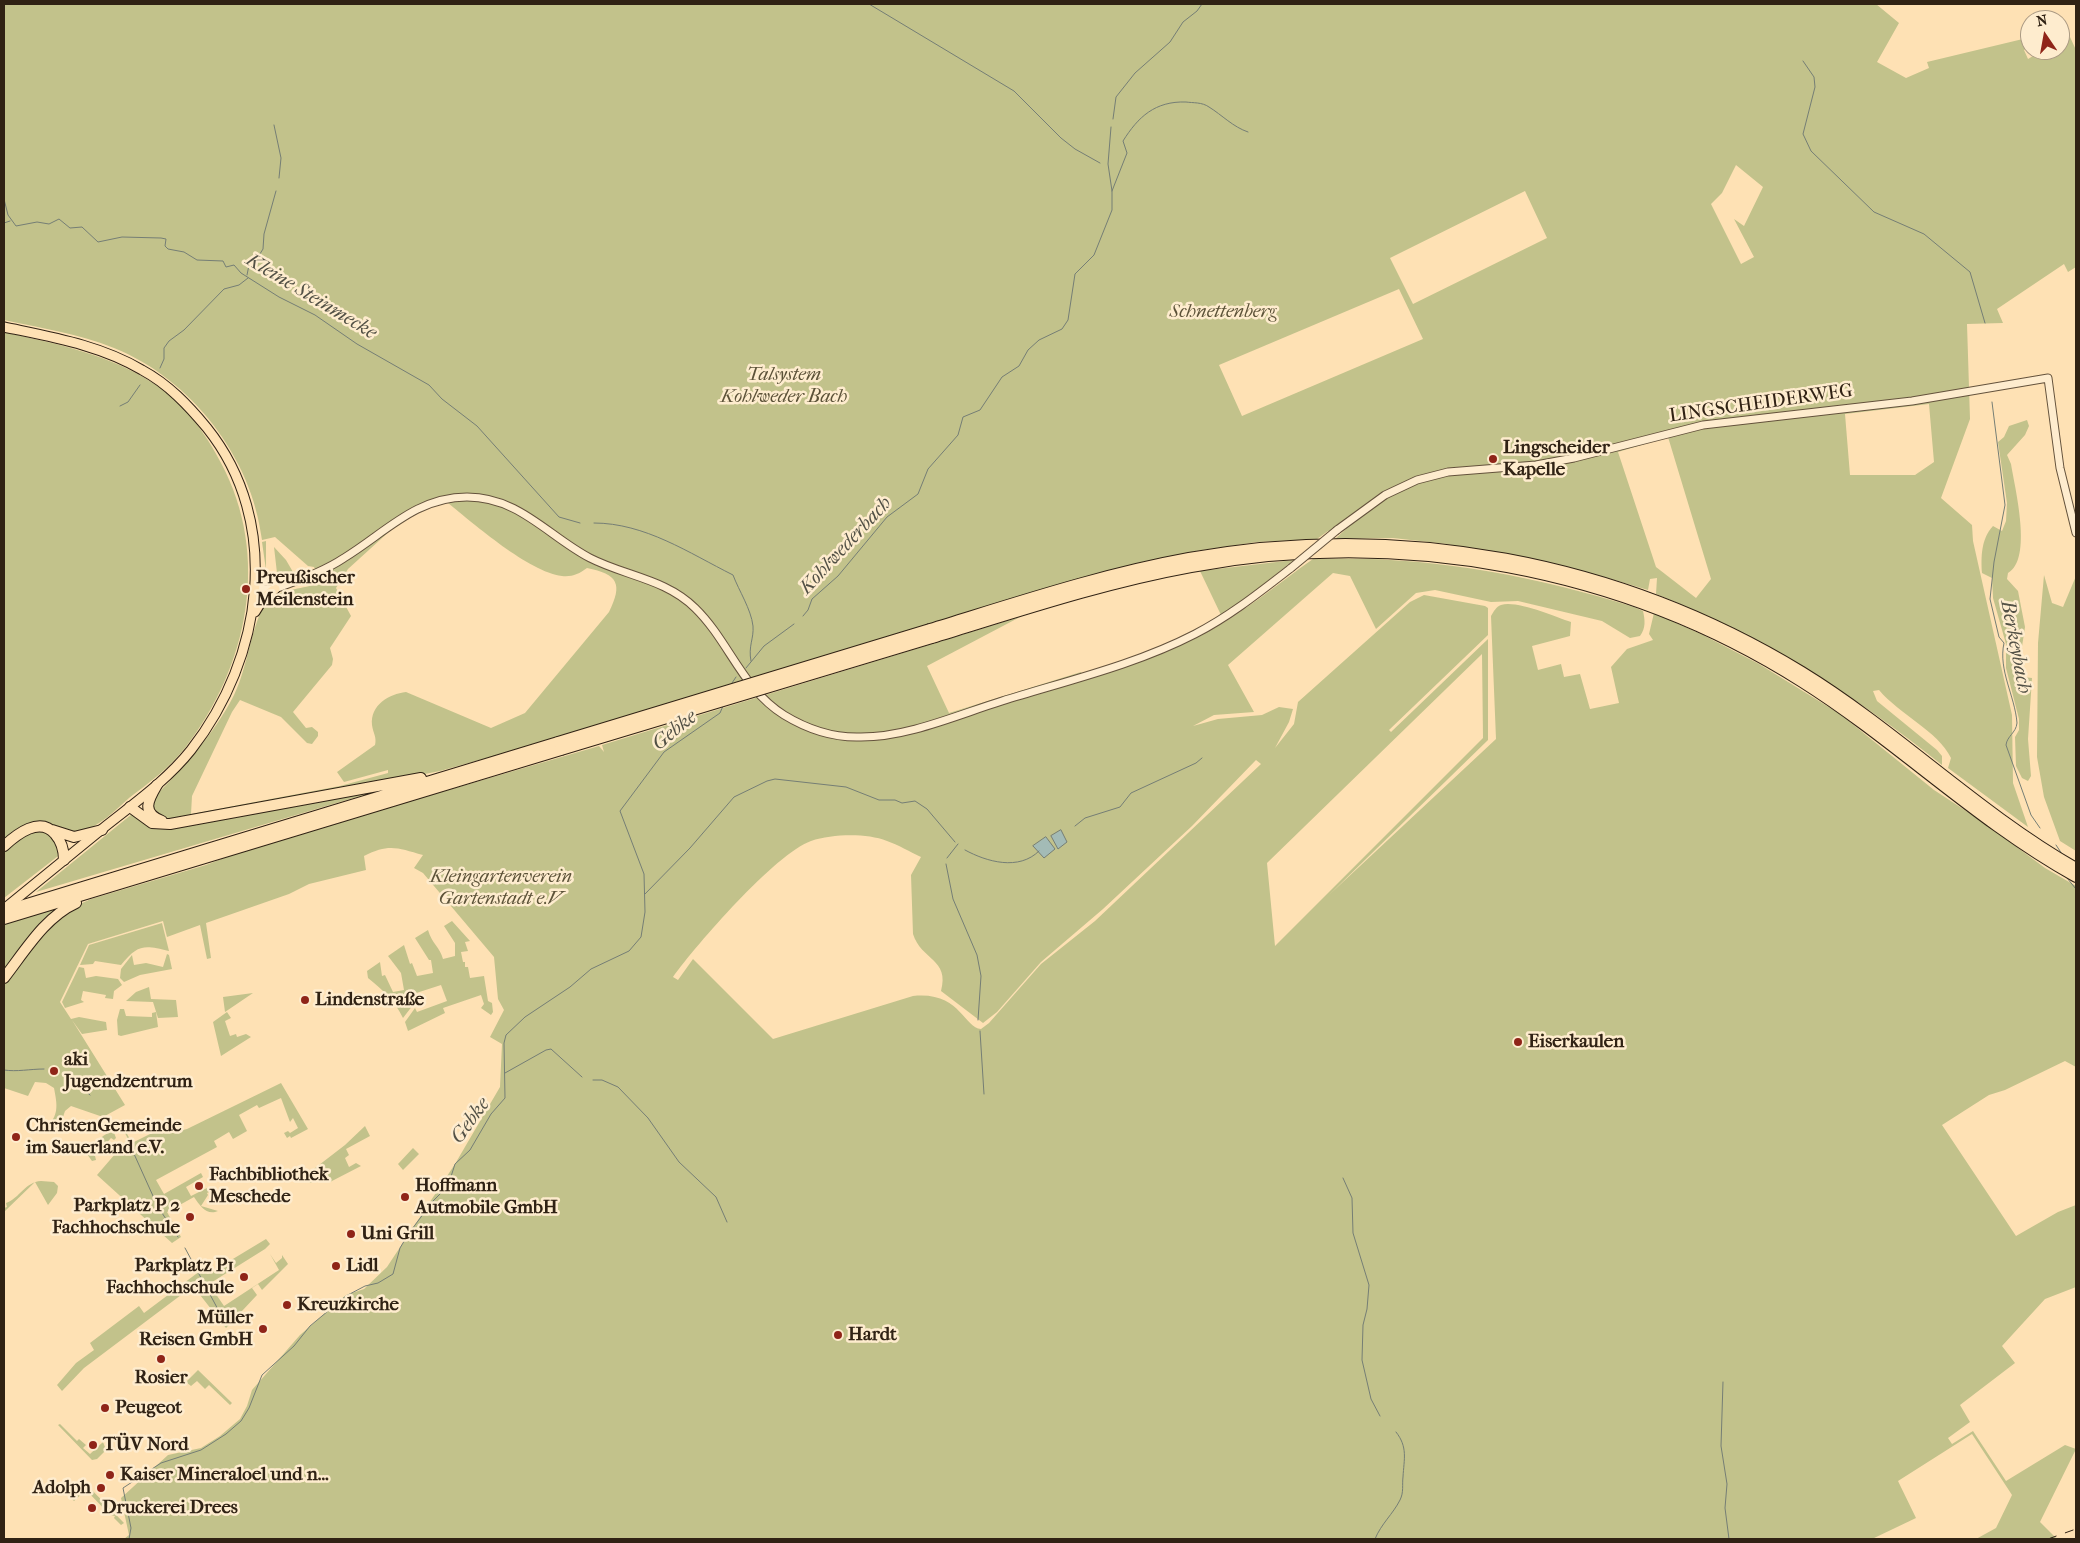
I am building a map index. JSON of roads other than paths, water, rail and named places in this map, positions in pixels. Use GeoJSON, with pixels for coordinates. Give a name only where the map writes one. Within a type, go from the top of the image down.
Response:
{"type":"FeatureCollection","features":[{"type":"Feature","properties":{"kind":"highway"},"geometry":{"type":"LineString","coordinates":[[4,920],[1104,578],[1159,564],[1224,552],[1337,544],[1450,549],[1525,562],[1571,572],[1634,592],[1704,620],[1804,673],[1925,760],[1989,812],[2076,868]]}},
{"type":"Feature","properties":{"kind":"highway"},"geometry":{"type":"LineString","coordinates":[[931,633],[1116,584],[1226,561],[1338,552],[1450,558],[1524,570],[1632,600],[1701,628],[1800,681],[1862,723],[1993,825],[2076,877]]}},
{"type":"Feature","properties":{"kind":"highway"},"geometry":{"type":"LineString","coordinates":[[4,910],[454,774],[560,746]]}},
{"type":"Feature","properties":{"kind":"highway"},"geometry":{"type":"LineString","coordinates":[[130,807],[146,820],[155,824],[188,822],[436,775],[454,774]]}},
{"type":"Feature","properties":{"kind":"highway"},"geometry":{"type":"LineString","coordinates":[[156,785],[147,804],[150,814],[161,821],[188,822]]}},
{"type":"Feature","properties":{"kind":"highway"},"geometry":{"type":"LineString","coordinates":[[4,846],[28,829],[37,827],[48,828],[74,836],[102,830]]}},
{"type":"Feature","properties":{"kind":"highway"},"geometry":{"type":"LineString","coordinates":[[48,828],[61,841],[64,860]]}},
{"type":"Feature","properties":{"kind":"highway"},"geometry":{"type":"LineString","coordinates":[[4,978],[59,912],[83,899],[157,873]]}},
{"type":"Feature","properties":{"kind":"main road"},"geometry":{"type":"LineString","coordinates":[[4,327],[74,342],[118,357],[159,381],[187,404],[223,449],[240,482],[254,534],[256,586],[252,619]]}},
{"type":"Feature","properties":{"kind":"main road"},"geometry":{"type":"LineString","coordinates":[[4,910],[156,785],[190,751],[211,721],[235,671],[252,619],[263,599],[275,589]]}},
{"type":"Feature","properties":{"kind":"street","name":"LINGSCHEIDERWEG"},"geometry":{"type":"LineString","coordinates":[[293,581],[344,559],[399,518],[422,506],[456,498],[492,500],[529,516],[590,558],[666,587],[684,598],[710,626],[749,685],[779,712],[798,723],[822,732],[863,737],[883,736],[933,723],[1161,650],[1215,623],[1244,604],[1368,506],[1401,486],[1448,472],[1536,465],[1574,458],[1658,435],[1710,424],[1912,401],[2048,378],[2060,468],[2076,533]]}},
{"type":"Feature","properties":{"kind":"street"},"geometry":{"type":"LineString","coordinates":[[256,586],[267,582],[293,581]]}},
{"type":"Feature","properties":{"kind":"street"},"geometry":{"type":"LineString","coordinates":[[256,586],[275,589],[293,581]]}},
{"type":"Feature","properties":{"kind":"water"},"geometry":{"type":"Polygon","coordinates":[[[1061,830],[1067,842],[1058,849],[1051,836],[1061,830]]]}},
{"type":"Feature","properties":{"kind":"water"},"geometry":{"type":"Polygon","coordinates":[[[1046,837],[1055,849],[1044,858],[1033,846],[1046,837]]]}},
{"type":"Feature","properties":{"kind":"waterway"},"geometry":{"type":"LineString","coordinates":[[869,4],[1014,91],[1061,138],[1075,149],[1100,163]]}},
{"type":"Feature","properties":{"kind":"waterway","name":"Kohlwederbach"},"geometry":{"type":"LineString","coordinates":[[1113,119],[1116,97],[1135,73],[1170,42],[1183,22],[1197,11],[1202,4]]}},
{"type":"Feature","properties":{"kind":"waterway","name":"Berkeybach"},"geometry":{"type":"LineString","coordinates":[[1803,61],[1814,77],[1815,87],[1803,134],[1811,151],[1874,212],[1924,234],[1970,272],[1985,323]]}},
{"type":"Feature","properties":{"kind":"waterway"},"geometry":{"type":"LineString","coordinates":[[1112,191],[1127,153],[1123,141],[1141,118],[1148,112],[1165,104],[1186,102],[1206,105],[1237,127],[1248,132]]}},
{"type":"Feature","properties":{"kind":"waterway"},"geometry":{"type":"LineString","coordinates":[[274,125],[281,158],[279,178]]}},
{"type":"Feature","properties":{"kind":"waterway","name":"Kohlwederbach"},"geometry":{"type":"LineString","coordinates":[[803,616],[808,610],[812,599],[838,576],[887,517],[918,494],[928,469],[958,435],[963,417],[980,410],[1002,377],[1019,366],[1028,350],[1039,340],[1062,329],[1068,320],[1075,274],[1094,255],[1112,210],[1112,191],[1108,164],[1111,127]]}},
{"type":"Feature","properties":{"kind":"waterway"},"geometry":{"type":"LineString","coordinates":[[247,275],[249,265],[258,257],[263,249],[264,234],[276,191]]}},
{"type":"Feature","properties":{"kind":"waterway","name":"Kleine Steinmecke"},"geometry":{"type":"LineString","coordinates":[[4,199],[8,215],[16,226],[37,222],[49,224],[59,219],[70,228],[82,227],[98,242],[122,237],[161,238],[166,239],[165,246],[168,249],[184,252],[197,260],[223,261],[226,267],[234,265],[241,273],[279,297],[315,315],[357,344],[429,385],[442,399],[477,426],[559,517],[580,523]]}},
{"type":"Feature","properties":{"kind":"waterway"},"geometry":{"type":"LineString","coordinates":[[4,223],[10,221]]}},
{"type":"Feature","properties":{"kind":"waterway"},"geometry":{"type":"LineString","coordinates":[[160,368],[164,359],[164,348],[169,341],[184,330],[224,289],[239,285],[248,278]]}},
{"type":"Feature","properties":{"kind":"waterway"},"geometry":{"type":"LineString","coordinates":[[120,406],[128,402],[140,385]]}},
{"type":"Feature","properties":{"kind":"waterway","name":"Berkeybach"},"geometry":{"type":"LineString","coordinates":[[1992,402],[2005,505],[1994,562],[1990,599],[1999,637],[2004,643],[2003,663],[2017,723],[2006,745],[2031,815],[2040,828]]}},
{"type":"Feature","properties":{"kind":"waterway","name":"Kleine Steinmecke"},"geometry":{"type":"LineString","coordinates":[[594,523],[613,524],[649,534],[733,575],[752,620],[751,661]]}},
{"type":"Feature","properties":{"kind":"waterway","name":"Kohlwederbach"},"geometry":{"type":"LineString","coordinates":[[746,668],[764,646],[794,624]]}},
{"type":"Feature","properties":{"kind":"waterway","name":"Gebke"},"geometry":{"type":"LineString","coordinates":[[732,683],[736,677]]}},
{"type":"Feature","properties":{"kind":"waterway","name":"Gebke"},"geometry":{"type":"LineString","coordinates":[[129,1539],[131,1528],[123,1488],[161,1463],[201,1450],[226,1434],[241,1421],[249,1408],[262,1375],[294,1346],[310,1326],[346,1296],[365,1286],[378,1283],[393,1274],[400,1248],[409,1233],[433,1201],[448,1186],[455,1164],[470,1150],[491,1114],[505,1098],[504,1043],[506,1035],[525,1017],[570,987],[591,969],[629,951],[641,937],[645,912],[644,874],[620,811],[664,752],[720,713],[723,706]]}},
{"type":"Feature","properties":{"kind":"waterway"},"geometry":{"type":"LineString","coordinates":[[1075,826],[1085,818],[1120,807],[1131,793],[1196,763],[1202,758]]}},
{"type":"Feature","properties":{"kind":"waterway"},"geometry":{"type":"LineString","coordinates":[[645,894],[690,848],[734,797],[775,779],[846,787],[879,800],[895,800],[902,803],[915,801],[927,809],[955,842]]}},
{"type":"Feature","properties":{"kind":"waterway"},"geometry":{"type":"LineString","coordinates":[[947,858],[958,844]]}},
{"type":"Feature","properties":{"kind":"waterway","name":"Berkeybach"},"geometry":{"type":"LineString","coordinates":[[2056,845],[2062,854]]}},
{"type":"Feature","properties":{"kind":"waterway"},"geometry":{"type":"LineString","coordinates":[[965,850],[993,861],[1013,863],[1031,857],[1039,851]]}},
{"type":"Feature","properties":{"kind":"waterway"},"geometry":{"type":"LineString","coordinates":[[946,864],[953,899],[977,955],[981,976],[978,1020]]}},
{"type":"Feature","properties":{"kind":"waterway","name":"Berkeybach"},"geometry":{"type":"LineString","coordinates":[[2067,878],[2076,889]]}},
{"type":"Feature","properties":{"kind":"waterway"},"geometry":{"type":"LineString","coordinates":[[980,1031],[984,1094]]}},
{"type":"Feature","properties":{"kind":"waterway"},"geometry":{"type":"LineString","coordinates":[[505,1073],[551,1049],[582,1077]]}},
{"type":"Feature","properties":{"kind":"waterway"},"geometry":{"type":"LineString","coordinates":[[4,1070],[44,1069]]}},
{"type":"Feature","properties":{"kind":"waterway"},"geometry":{"type":"LineString","coordinates":[[65,1073],[90,1095]]}},
{"type":"Feature","properties":{"kind":"waterway"},"geometry":{"type":"LineString","coordinates":[[593,1080],[602,1080],[618,1087],[648,1118],[679,1162],[716,1197],[727,1222]]}},
{"type":"Feature","properties":{"kind":"waterway"},"geometry":{"type":"LineString","coordinates":[[130,1145],[158,1207],[178,1237]]}},
{"type":"Feature","properties":{"kind":"waterway"},"geometry":{"type":"LineString","coordinates":[[1343,1178],[1352,1198],[1353,1233],[1369,1285],[1367,1309],[1363,1325],[1362,1360],[1371,1399],[1380,1416]]}},
{"type":"Feature","properties":{"kind":"waterway"},"geometry":{"type":"LineString","coordinates":[[185,1248],[221,1315],[228,1321]]}},
{"type":"Feature","properties":{"kind":"waterway"},"geometry":{"type":"LineString","coordinates":[[1723,1382],[1721,1446],[1727,1484],[1725,1508],[1729,1539]]}},
{"type":"Feature","properties":{"kind":"waterway"},"geometry":{"type":"LineString","coordinates":[[1375,1539],[1402,1494],[1404,1448],[1396,1432]]}},
{"type":"Feature","properties":{"kind":"railway"},"geometry":{"type":"LineString","coordinates":[[2048,1539],[2076,1529]]}},
{"type":"Feature","properties":{"kind":"place","name":"Lingscheider Kapelle"},"geometry":{"type":"Point","coordinates":[1493,459]}},
{"type":"Feature","properties":{"kind":"place","name":"Preußischer Meilenstein"},"geometry":{"type":"Point","coordinates":[246,589]}},
{"type":"Feature","properties":{"kind":"place","name":"Lindenstraße"},"geometry":{"type":"Point","coordinates":[305,1000]}},
{"type":"Feature","properties":{"kind":"place","name":"Eiserkaulen"},"geometry":{"type":"Point","coordinates":[1518,1042]}},
{"type":"Feature","properties":{"kind":"place","name":"aki Jugendzentrum"},"geometry":{"type":"Point","coordinates":[54,1071]}},
{"type":"Feature","properties":{"kind":"place","name":"ChristenGemeinde im Sauerland e.V."},"geometry":{"type":"Point","coordinates":[16,1137]}},
{"type":"Feature","properties":{"kind":"place","name":"Fachbibliothek Meschede"},"geometry":{"type":"Point","coordinates":[199,1186]}},
{"type":"Feature","properties":{"kind":"place","name":"Hoffmann Autmobile GmbH"},"geometry":{"type":"Point","coordinates":[405,1197]}},
{"type":"Feature","properties":{"kind":"place","name":"Parkplatz P 2 Fachhochschule"},"geometry":{"type":"Point","coordinates":[190,1217]}},
{"type":"Feature","properties":{"kind":"place","name":"Uni Grill"},"geometry":{"type":"Point","coordinates":[351,1234]}},
{"type":"Feature","properties":{"kind":"place","name":"Lidl"},"geometry":{"type":"Point","coordinates":[336,1266]}},
{"type":"Feature","properties":{"kind":"place","name":"Parkplatz P1 Fachhochschule"},"geometry":{"type":"Point","coordinates":[244,1277]}},
{"type":"Feature","properties":{"kind":"place","name":"Kreuzkirche"},"geometry":{"type":"Point","coordinates":[287,1305]}},
{"type":"Feature","properties":{"kind":"place","name":"Müller Reisen GmbH"},"geometry":{"type":"Point","coordinates":[263,1329]}},
{"type":"Feature","properties":{"kind":"place","name":"Hardt"},"geometry":{"type":"Point","coordinates":[838,1335]}},
{"type":"Feature","properties":{"kind":"place","name":"Rosier"},"geometry":{"type":"Point","coordinates":[161,1359]}},
{"type":"Feature","properties":{"kind":"place","name":"Peugeot"},"geometry":{"type":"Point","coordinates":[105,1408]}},
{"type":"Feature","properties":{"kind":"place","name":"TÜV Nord"},"geometry":{"type":"Point","coordinates":[93,1445]}},
{"type":"Feature","properties":{"kind":"place","name":"Kaiser Mineraloel und n..."},"geometry":{"type":"Point","coordinates":[110,1475]}},
{"type":"Feature","properties":{"kind":"place","name":"Adolph"},"geometry":{"type":"Point","coordinates":[101,1488]}},
{"type":"Feature","properties":{"kind":"place","name":"Druckerei Drees"},"geometry":{"type":"Point","coordinates":[92,1508]}},
{"type":"Feature","properties":{"kind":"park label","name":"Schnettenberg"},"geometry":{"type":"Point","coordinates":[1223,312]}},
{"type":"Feature","properties":{"kind":"park label","name":"Talsystem Kohlweder Bach"},"geometry":{"type":"Point","coordinates":[784,386]}},
{"type":"Feature","properties":{"kind":"park label","name":"Kleingartenverein Gartenstadt e.V"},"geometry":{"type":"Point","coordinates":[501,888]}}]}
